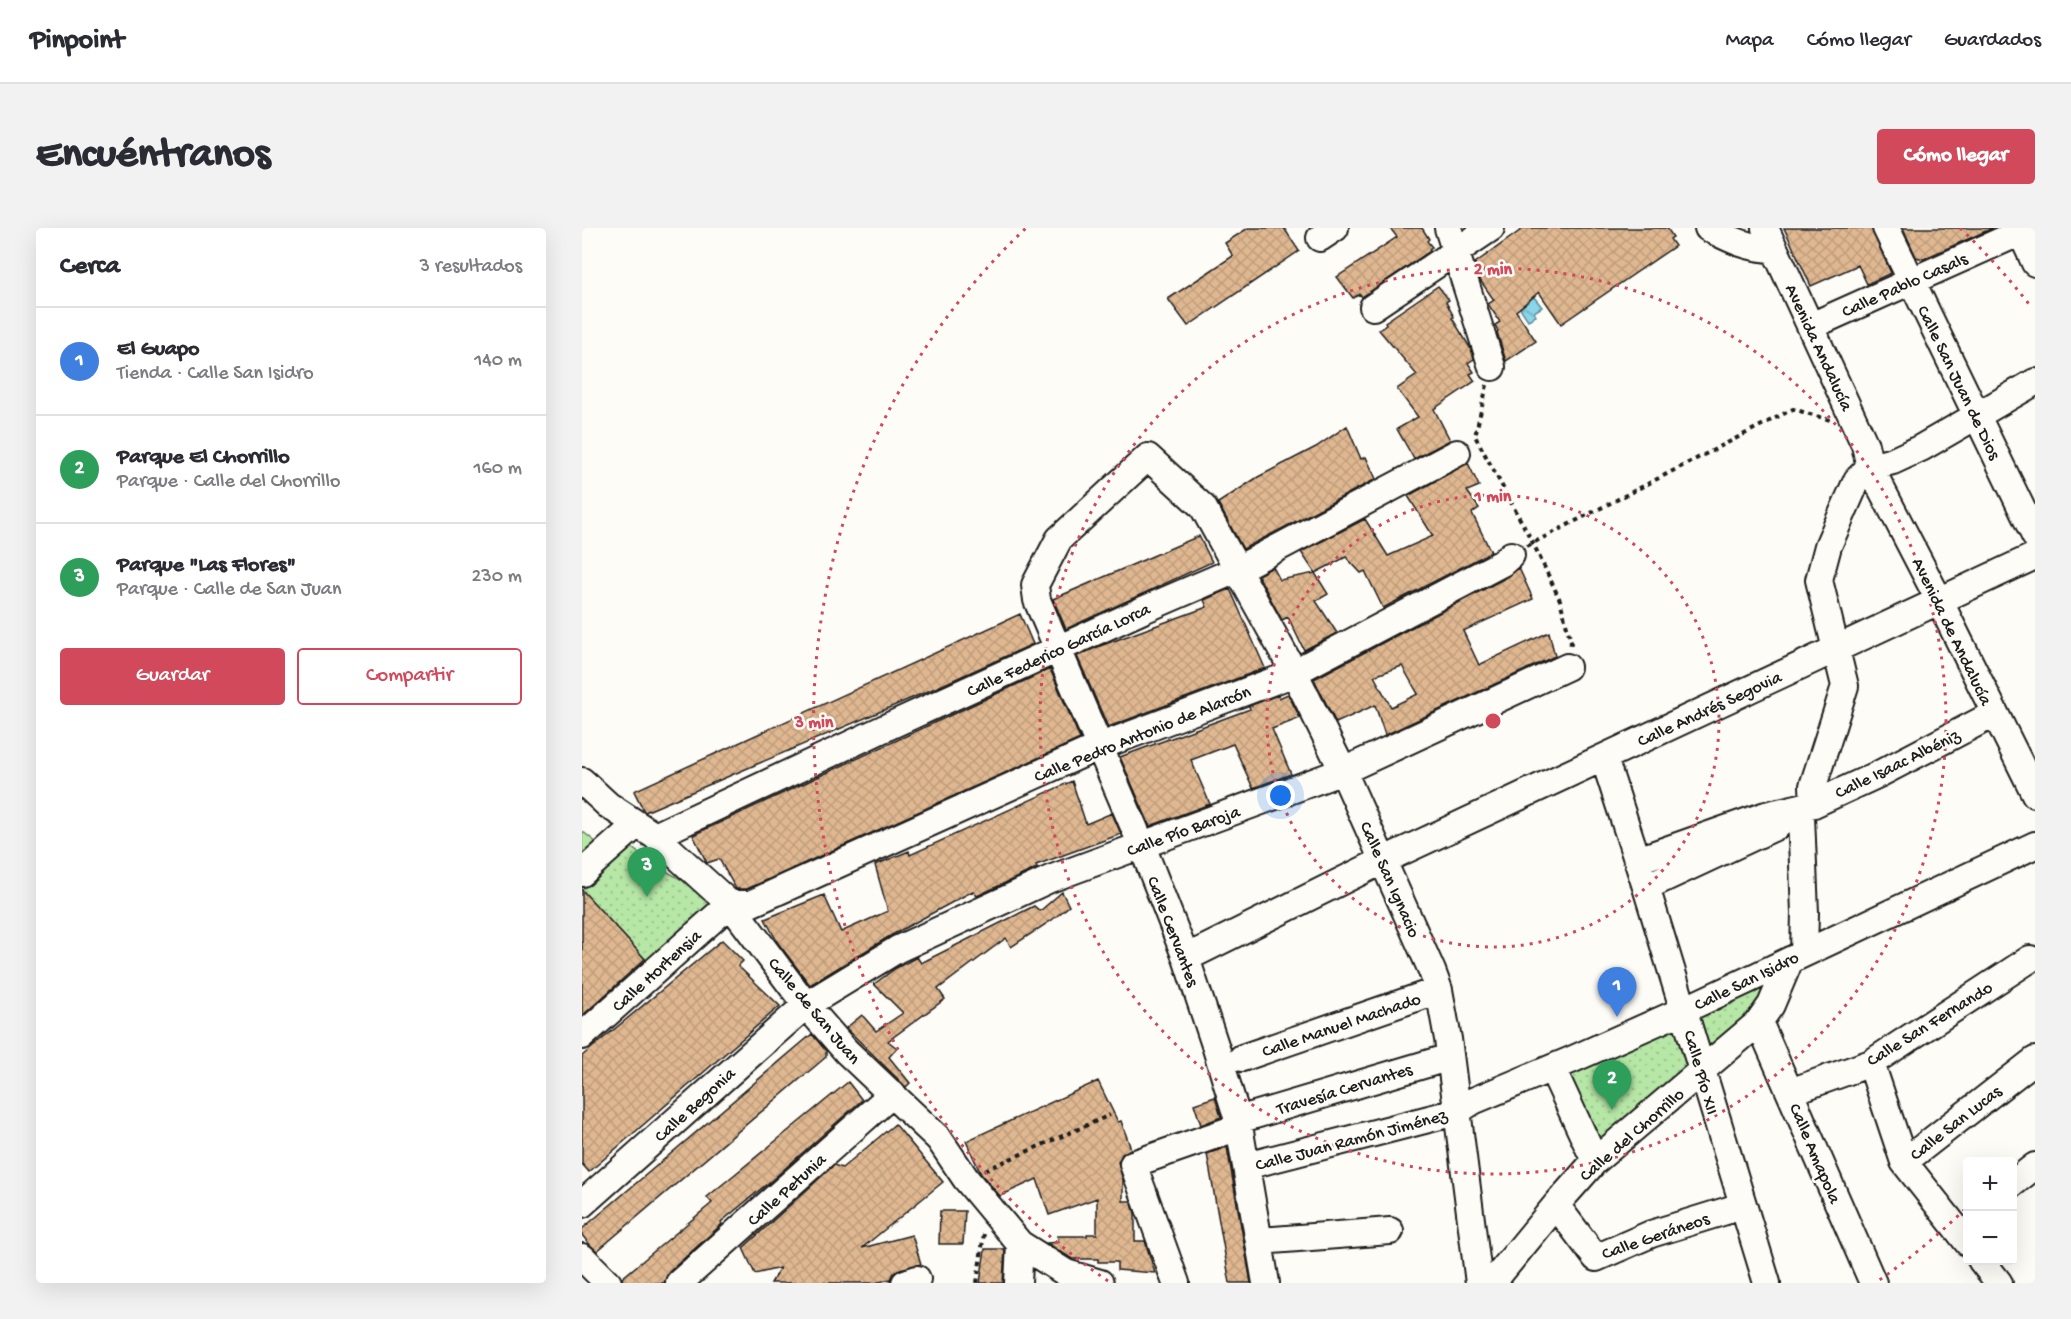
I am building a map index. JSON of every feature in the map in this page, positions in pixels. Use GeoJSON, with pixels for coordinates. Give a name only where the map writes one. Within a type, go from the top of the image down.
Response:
{"type":"FeatureCollection","features":[{"type":"Feature","properties":{"kind":"street"},"geometry":{"type":"LineString","coordinates":[[1373,307],[1452,240],[1491,228]]}},
{"type":"Feature","properties":{"kind":"street"},"geometry":{"type":"LineString","coordinates":[[1708,228],[1737,243],[1758,249],[1769,238]]}},
{"type":"Feature","properties":{"kind":"street","name":"Calle San Juan de Dios"},"geometry":{"type":"LineString","coordinates":[[1886,228],[2035,536]]}},
{"type":"Feature","properties":{"kind":"street"},"geometry":{"type":"LineString","coordinates":[[2023,230],[2035,263]]}},
{"type":"Feature","properties":{"kind":"street","name":"Calle Pablo Casals"},"geometry":{"type":"LineString","coordinates":[[1811,326],[2023,230]]}},
{"type":"Feature","properties":{"kind":"street","name":"Avenida Andalucía"},"geometry":{"type":"LineString","coordinates":[[1769,238],[1865,445],[1870,467]]}},
{"type":"Feature","properties":{"kind":"street"},"geometry":{"type":"LineString","coordinates":[[1452,240],[1492,367]]}},
{"type":"Feature","properties":{"kind":"street"},"geometry":{"type":"LineString","coordinates":[[1870,467],[1921,448],[2035,382]]}},
{"type":"Feature","properties":{"kind":"street","name":"Calle Federico García Lorca"},"geometry":{"type":"LineString","coordinates":[[582,873],[646,830],[887,727],[1236,570],[1457,453]]}},
{"type":"Feature","properties":{"kind":"street","name":"Calle San Ignacio"},"geometry":{"type":"LineString","coordinates":[[1038,600],[1035,585],[1059,539],[1148,456],[1203,507],[1294,672],[1343,771],[1384,860],[1439,990],[1450,1057],[1479,1283]]}},
{"type":"Feature","properties":{"kind":"street","name":"Avenida de Andalucía"},"geometry":{"type":"LineString","coordinates":[[1870,467],[2035,794]]}},
{"type":"Feature","properties":{"kind":"street","name":"Calle del Chorrillo"},"geometry":{"type":"LineString","coordinates":[[1492,1283],[1595,1161],[1759,1022],[1771,1005],[1797,956],[1805,913],[1804,809],[1845,686],[1819,580],[1828,546],[1857,480],[1870,467]]}},
{"type":"Feature","properties":{"kind":"street","name":"Calle Pedro Antonio de Alarcón"},"geometry":{"type":"LineString","coordinates":[[730,904],[750,904],[1098,747],[1287,676],[1502,563],[1510,555]]}},
{"type":"Feature","properties":{"kind":"street","name":"Calle Andrés Segovia"},"geometry":{"type":"LineString","coordinates":[[1186,958],[1384,860],[2035,556]]}},
{"type":"Feature","properties":{"kind":"street","name":"Calle Cervantes"},"geometry":{"type":"LineString","coordinates":[[1038,600],[1098,747],[1142,846],[1186,958],[1239,1123],[1266,1283]]}},
{"type":"Feature","properties":{"kind":"street","name":"Calle Pío Baroja"},"geometry":{"type":"LineString","coordinates":[[806,1005],[898,949],[1050,879],[1343,771],[1567,667]]}},
{"type":"Feature","properties":{"kind":"street","name":"Calle Isaac Albéniz"},"geometry":{"type":"LineString","coordinates":[[1646,887],[1880,774],[1994,714]]}},
{"type":"Feature","properties":{"kind":"street","name":"Calle Pío XII"},"geometry":{"type":"LineString","coordinates":[[1604,758],[1684,1010],[1742,1206],[1760,1281]]}},
{"type":"Feature","properties":{"kind":"street","name":"Calle de San Juan"},"geometry":{"type":"LineString","coordinates":[[582,781],[608,805],[646,830],[730,904],[806,1005],[846,1051],[939,1139],[966,1179],[1020,1244],[1066,1273],[1101,1283]]}},
{"type":"Feature","properties":{"kind":"street","name":"Calle Isaac Albéniz"},"geometry":{"type":"LineString","coordinates":[[1638,860],[1766,815],[1804,809]]}},
{"type":"Feature","properties":{"kind":"street","name":"Calle San Isidro"},"geometry":{"type":"LineString","coordinates":[[1456,1112],[1473,1101],[1684,1010],[2035,845]]}},
{"type":"Feature","properties":{"kind":"street","name":"Calle Hortensia"},"geometry":{"type":"LineString","coordinates":[[582,1036],[730,904]]}},
{"type":"Feature","properties":{"kind":"street","name":"Calle San Fernando"},"geometry":{"type":"LineString","coordinates":[[1790,1092],[1871,1062],[2030,959]]}},
{"type":"Feature","properties":{"kind":"street","name":"Calle Manuel Machado"},"geometry":{"type":"LineString","coordinates":[[1242,1058],[1439,990]]}},
{"type":"Feature","properties":{"kind":"street","name":"Calle Begonia"},"geometry":{"type":"LineString","coordinates":[[582,1204],[806,1005]]}},
{"type":"Feature","properties":{"kind":"street","name":"Calle Amapola"},"geometry":{"type":"LineString","coordinates":[[1759,1022],[1867,1274],[1873,1283]]}},
{"type":"Feature","properties":{"kind":"street","name":"Travesía Cervantes"},"geometry":{"type":"LineString","coordinates":[[1176,1283],[1133,1164],[1239,1123],[1450,1057]]}},
{"type":"Feature","properties":{"kind":"street","name":"Calle San Lucas"},"geometry":{"type":"LineString","coordinates":[[1904,1161],[2035,1060]]}},
{"type":"Feature","properties":{"kind":"street"},"geometry":{"type":"LineString","coordinates":[[1871,1062],[1904,1161],[1963,1229]]}},
{"type":"Feature","properties":{"kind":"street"},"geometry":{"type":"LineString","coordinates":[[1552,1068],[1595,1161]]}},
{"type":"Feature","properties":{"kind":"street","name":"Calle Petunia"},"geometry":{"type":"LineString","coordinates":[[679,1283],[892,1094]]}},
{"type":"Feature","properties":{"kind":"street","name":"Calle Juan Ramón Jiménez"},"geometry":{"type":"LineString","coordinates":[[1246,1166],[1456,1112]]}},
{"type":"Feature","properties":{"kind":"street"},"geometry":{"type":"LineString","coordinates":[[2017,1181],[2035,1166]]}},
{"type":"Feature","properties":{"kind":"street","name":"Calle Geráneos"},"geometry":{"type":"LineString","coordinates":[[1556,1205],[1596,1258],[1651,1234],[1742,1206]]}},
{"type":"Feature","properties":{"kind":"street"},"geometry":{"type":"LineString","coordinates":[[1259,1241],[1390,1231]]}},
{"type":"Feature","properties":{"kind":"street"},"geometry":{"type":"LineString","coordinates":[[1018,1283],[1020,1244]]}},
{"type":"Feature","properties":{"kind":"street"},"geometry":{"type":"LineString","coordinates":[[582,1257],[608,1283]]}},
{"type":"Feature","properties":{"kind":"street"},"geometry":{"type":"LineString","coordinates":[[1985,1265],[1999,1283]]}},
{"type":"Feature","properties":{"kind":"path"},"geometry":{"type":"LineString","coordinates":[[1492,367],[1475,436],[1533,543],[1560,600],[1571,642],[1567,667]]}},
{"type":"Feature","properties":{"kind":"path"},"geometry":{"type":"LineString","coordinates":[[1510,555],[1792,409],[1836,422],[1859,432]]}},
{"type":"Feature","properties":{"kind":"path"},"geometry":{"type":"LineString","coordinates":[[966,1179],[1110,1115]]}},
{"type":"Feature","properties":{"kind":"path"},"geometry":{"type":"LineString","coordinates":[[977,1283],[986,1218],[984,1199]]}},
{"type":"Feature","properties":{"kind":"green space"},"geometry":{"type":"Polygon","coordinates":[[[582,831],[597,843],[582,857],[582,831]]]}},
{"type":"Feature","properties":{"kind":"green space"},"geometry":{"type":"Polygon","coordinates":[[[628,845],[655,865],[684,881],[715,905],[649,963],[582,890],[628,845]]]}},
{"type":"Feature","properties":{"kind":"green space"},"geometry":{"type":"Polygon","coordinates":[[[1769,979],[1764,1003],[1708,1056],[1696,1012],[1769,979]]]}},
{"type":"Feature","properties":{"kind":"green space"},"geometry":{"type":"Polygon","coordinates":[[[1680,1021],[1693,1069],[1598,1148],[1563,1072],[1680,1021]]]}},
{"type":"Feature","properties":{"kind":"water"},"geometry":{"type":"Polygon","coordinates":[[[1534,297],[1542,307],[1534,312],[1536,316],[1528,320],[1520,308],[1534,297]]]}},
{"type":"Feature","properties":{"kind":"building"},"geometry":{"type":"Polygon","coordinates":[[[1248,228],[1284,228],[1299,251],[1188,326],[1168,299],[1233,256],[1225,243],[1248,228]]]}},
{"type":"Feature","properties":{"kind":"building"},"geometry":{"type":"Polygon","coordinates":[[[1390,228],[1422,228],[1432,247],[1430,251],[1362,297],[1360,294],[1353,298],[1337,277],[1397,237],[1390,228]]]}},
{"type":"Feature","properties":{"kind":"building"},"geometry":{"type":"Polygon","coordinates":[[[1524,228],[1667,228],[1673,237],[1670,239],[1675,246],[1561,324],[1539,292],[1516,311],[1536,341],[1506,361],[1495,325],[1500,322],[1488,304],[1494,300],[1480,280],[1475,263],[1524,228]]]}},
{"type":"Feature","properties":{"kind":"building"},"geometry":{"type":"Polygon","coordinates":[[[1784,228],[1871,228],[1891,273],[1867,284],[1858,265],[1811,286],[1784,228]]]}},
{"type":"Feature","properties":{"kind":"building"},"geometry":{"type":"Polygon","coordinates":[[[1903,228],[1993,228],[1923,259],[1916,257],[1903,228]]]}},
{"type":"Feature","properties":{"kind":"building"},"geometry":{"type":"Polygon","coordinates":[[[1438,286],[1449,300],[1446,302],[1454,317],[1452,318],[1471,349],[1474,359],[1468,363],[1474,372],[1470,374],[1475,381],[1434,409],[1450,440],[1414,459],[1397,429],[1418,417],[1397,389],[1417,375],[1379,330],[1386,325],[1385,322],[1438,286]]]}},
{"type":"Feature","properties":{"kind":"building"},"geometry":{"type":"Polygon","coordinates":[[[1347,426],[1361,459],[1366,457],[1376,479],[1243,549],[1218,503],[1258,477],[1316,447],[1347,426]]]}},
{"type":"Feature","properties":{"kind":"building"},"geometry":{"type":"Polygon","coordinates":[[[1468,463],[1479,486],[1467,491],[1479,508],[1472,513],[1491,552],[1383,608],[1365,571],[1361,573],[1346,557],[1315,573],[1301,552],[1365,519],[1388,556],[1433,536],[1408,496],[1468,463]]]}},
{"type":"Feature","properties":{"kind":"building"},"geometry":{"type":"Polygon","coordinates":[[[1199,536],[1212,562],[1066,629],[1053,599],[1199,536]]]}},
{"type":"Feature","properties":{"kind":"building"},"geometry":{"type":"Polygon","coordinates":[[[1273,567],[1280,580],[1315,573],[1328,594],[1316,601],[1337,633],[1304,650],[1288,617],[1282,620],[1258,575],[1273,567]]]}},
{"type":"Feature","properties":{"kind":"building"},"geometry":{"type":"Polygon","coordinates":[[[1519,568],[1533,599],[1463,631],[1479,665],[1549,632],[1555,656],[1385,735],[1375,705],[1336,723],[1314,679],[1509,576],[1519,568]],[[1402,666],[1374,676],[1391,707],[1418,694],[1402,666]]]}},
{"type":"Feature","properties":{"kind":"building"},"geometry":{"type":"Polygon","coordinates":[[[1230,589],[1265,668],[1108,727],[1077,656],[1207,607],[1204,600],[1230,589]]]}},
{"type":"Feature","properties":{"kind":"building"},"geometry":{"type":"Polygon","coordinates":[[[1020,614],[1033,644],[645,812],[634,791],[1020,614]]]}},
{"type":"Feature","properties":{"kind":"building"},"geometry":{"type":"Polygon","coordinates":[[[1050,669],[1080,739],[747,889],[736,889],[719,859],[707,863],[693,835],[1050,669]]]}},
{"type":"Feature","properties":{"kind":"building"},"geometry":{"type":"Polygon","coordinates":[[[1288,694],[1300,718],[1272,729],[1291,774],[1253,788],[1233,744],[1191,760],[1210,804],[1150,826],[1120,757],[1250,709],[1249,706],[1278,695],[1279,698],[1288,694]]]}},
{"type":"Feature","properties":{"kind":"building"},"geometry":{"type":"Polygon","coordinates":[[[1072,781],[1086,824],[1112,813],[1121,834],[1036,865],[1037,868],[977,896],[973,891],[890,936],[810,985],[778,943],[765,919],[824,895],[841,932],[888,911],[875,865],[909,851],[910,855],[1072,781]]]}},
{"type":"Feature","properties":{"kind":"building"},"geometry":{"type":"Polygon","coordinates":[[[582,890],[645,959],[582,1016],[582,890]]]}},
{"type":"Feature","properties":{"kind":"building"},"geometry":{"type":"Polygon","coordinates":[[[1062,892],[1069,906],[1011,947],[1006,938],[938,989],[945,999],[888,1041],[897,1048],[889,1057],[910,1083],[906,1087],[846,1028],[862,1015],[876,1031],[903,1013],[874,984],[896,968],[917,957],[921,963],[1034,906],[1040,911],[1062,892]]]}},
{"type":"Feature","properties":{"kind":"building"},"geometry":{"type":"Polygon","coordinates":[[[722,940],[743,961],[738,966],[780,1006],[589,1172],[582,1164],[582,1056],[722,940]]]}},
{"type":"Feature","properties":{"kind":"building"},"geometry":{"type":"Polygon","coordinates":[[[812,1034],[826,1051],[826,1057],[597,1251],[590,1245],[582,1235],[582,1229],[812,1034]]]}},
{"type":"Feature","properties":{"kind":"building"},"geometry":{"type":"Polygon","coordinates":[[[1098,1081],[1118,1122],[1121,1121],[1131,1149],[1122,1154],[1118,1162],[1123,1180],[1123,1201],[1131,1201],[1135,1213],[1135,1241],[1145,1241],[1155,1273],[1117,1270],[1117,1262],[1072,1259],[1047,1243],[1059,1242],[1057,1236],[1097,1234],[1097,1198],[1049,1215],[1037,1179],[1000,1196],[981,1174],[966,1141],[1098,1081]]]}},
{"type":"Feature","properties":{"kind":"building"},"geometry":{"type":"Polygon","coordinates":[[[848,1082],[862,1100],[721,1222],[722,1224],[669,1272],[664,1283],[623,1283],[622,1278],[712,1203],[707,1197],[848,1082]]]}},
{"type":"Feature","properties":{"kind":"building"},"geometry":{"type":"Polygon","coordinates":[[[1215,1097],[1221,1117],[1201,1125],[1194,1104],[1215,1097]]]}},
{"type":"Feature","properties":{"kind":"building"},"geometry":{"type":"Polygon","coordinates":[[[895,1124],[943,1182],[862,1248],[912,1235],[921,1264],[900,1269],[891,1279],[875,1283],[771,1283],[780,1268],[755,1274],[743,1248],[834,1165],[842,1168],[895,1124]]]}},
{"type":"Feature","properties":{"kind":"building"},"geometry":{"type":"Polygon","coordinates":[[[1227,1147],[1251,1283],[1230,1283],[1207,1154],[1227,1147]]]}},
{"type":"Feature","properties":{"kind":"building"},"geometry":{"type":"Polygon","coordinates":[[[940,1211],[965,1211],[963,1244],[939,1244],[940,1211]]]}},
{"type":"Feature","properties":{"kind":"building"},"geometry":{"type":"Polygon","coordinates":[[[985,1249],[1005,1249],[1003,1283],[980,1283],[985,1249]]]}},
{"type":"Feature","properties":{"kind":"place","name":"Parque \"Las Flores\""},"geometry":{"type":"Point","coordinates":[647,897]}},
{"type":"Feature","properties":{"kind":"place","name":"El Guapo"},"geometry":{"type":"Point","coordinates":[1617,1017]}},
{"type":"Feature","properties":{"kind":"place","name":"Parque El Chorrillo"},"geometry":{"type":"Point","coordinates":[1612,1110]}}]}
